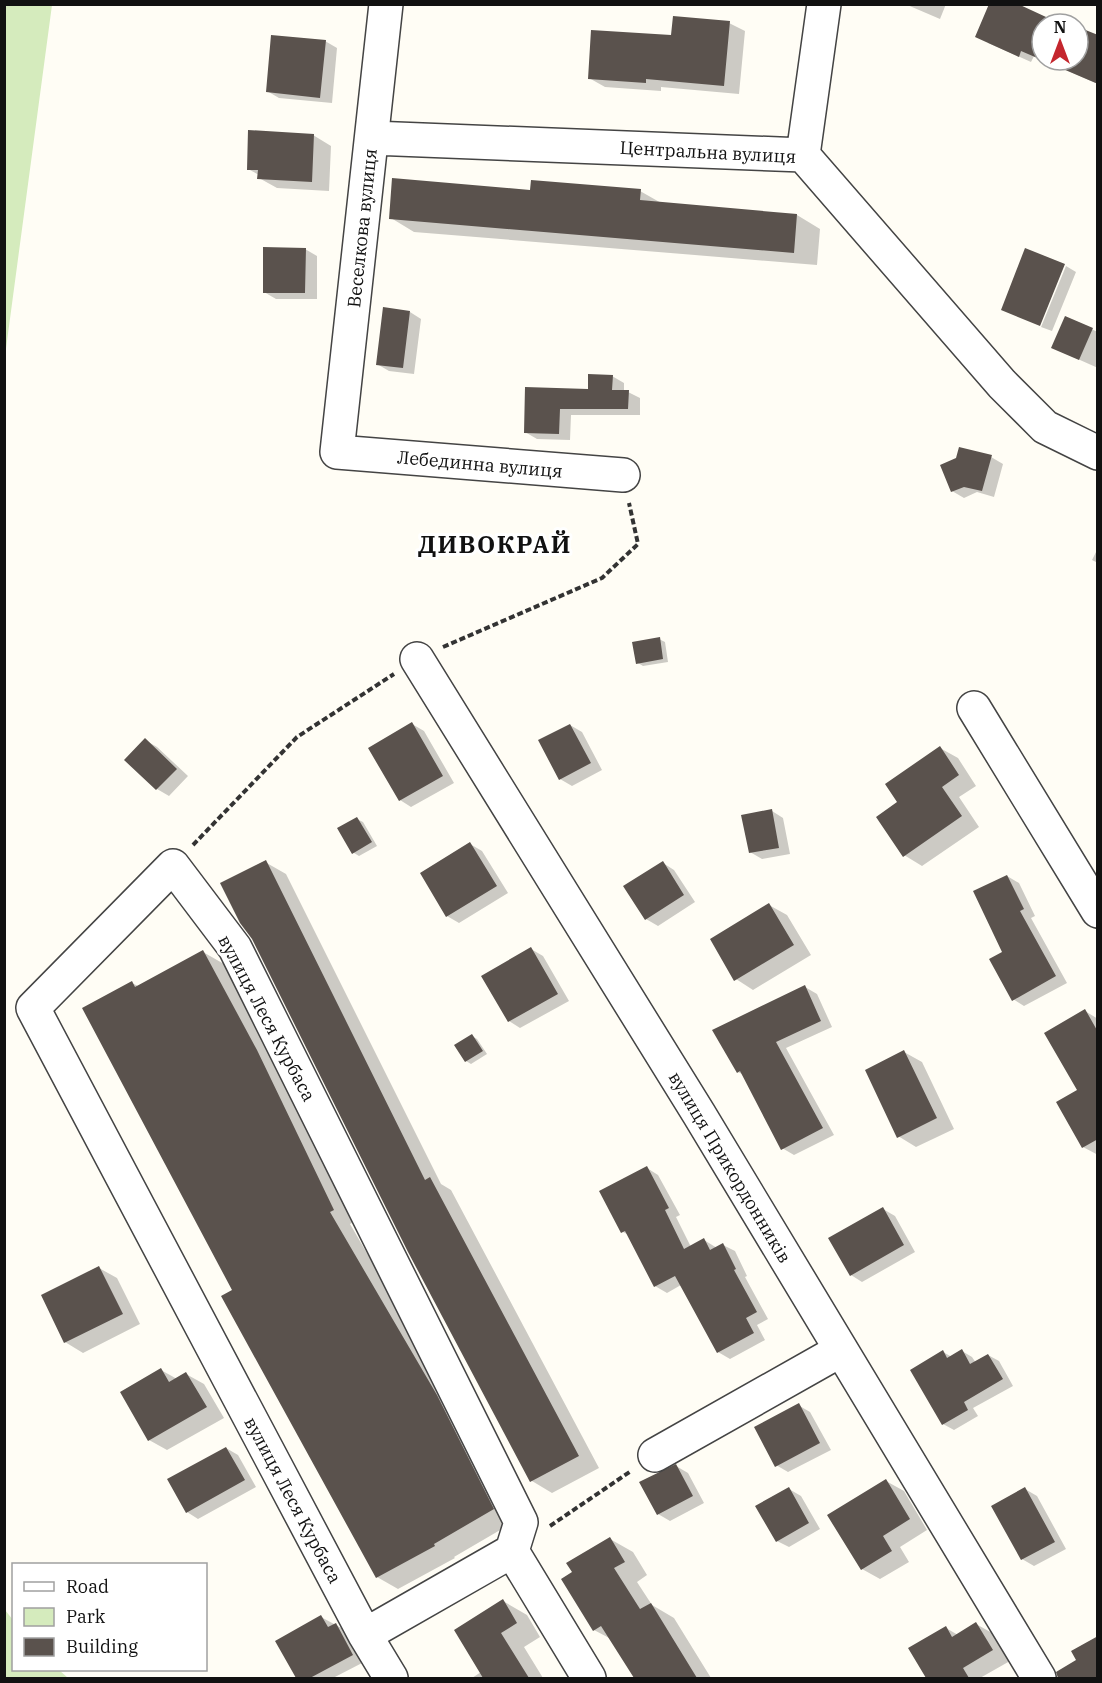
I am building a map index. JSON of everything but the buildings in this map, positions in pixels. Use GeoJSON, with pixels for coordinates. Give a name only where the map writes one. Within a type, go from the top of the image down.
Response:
{"type":"FeatureCollection","features":[{"type":"Feature","properties":{"kind":"street","name":"Веселкова вулиця"},"geometry":{"type":"LineString","coordinates":[[337,452],[386,4]]}},
{"type":"Feature","properties":{"kind":"street"},"geometry":{"type":"LineString","coordinates":[[803,155],[824,4]]}},
{"type":"Feature","properties":{"kind":"street","name":"Центральна вулиця"},"geometry":{"type":"LineString","coordinates":[[372,138],[803,155],[1009,391],[1045,428],[1098,453]]}},
{"type":"Feature","properties":{"kind":"street","name":"Лебединна вулиця"},"geometry":{"type":"LineString","coordinates":[[337,452],[623,476]]}},
{"type":"Feature","properties":{"kind":"street","name":"вулиця Прикордонників"},"geometry":{"type":"LineString","coordinates":[[417,659],[699,1114],[1039,1678]]}},
{"type":"Feature","properties":{"kind":"street"},"geometry":{"type":"LineString","coordinates":[[974,708],[1098,911]]}},
{"type":"Feature","properties":{"kind":"street","name":"вулиця Леся Курбаса"},"geometry":{"type":"LineString","coordinates":[[391,1678],[365,1635],[33,1008],[173,866],[235,948],[521,1522],[512,1551]]}},
{"type":"Feature","properties":{"kind":"street"},"geometry":{"type":"LineString","coordinates":[[655,1455],[841,1350]]}},
{"type":"Feature","properties":{"kind":"street"},"geometry":{"type":"LineString","coordinates":[[365,1635],[512,1551],[589,1678]]}},
{"type":"Feature","properties":{"kind":"path"},"geometry":{"type":"LineString","coordinates":[[512,1551],[655,1455]]}},
{"type":"Feature","properties":{"kind":"green space"},"geometry":{"type":"Polygon","coordinates":[[[4,5],[52,5],[5,356],[4,5]]]}},
{"type":"Feature","properties":{"kind":"green space"},"geometry":{"type":"Polygon","coordinates":[[[5,1610],[12,1619],[12,1671],[60,1671],[68,1678],[5,1678],[5,1610]]]}},
{"type":"Feature","properties":{"kind":"district","name":"ДИВОКРАЙ"},"geometry":{"type":"Point","coordinates":[495,544]}}]}
